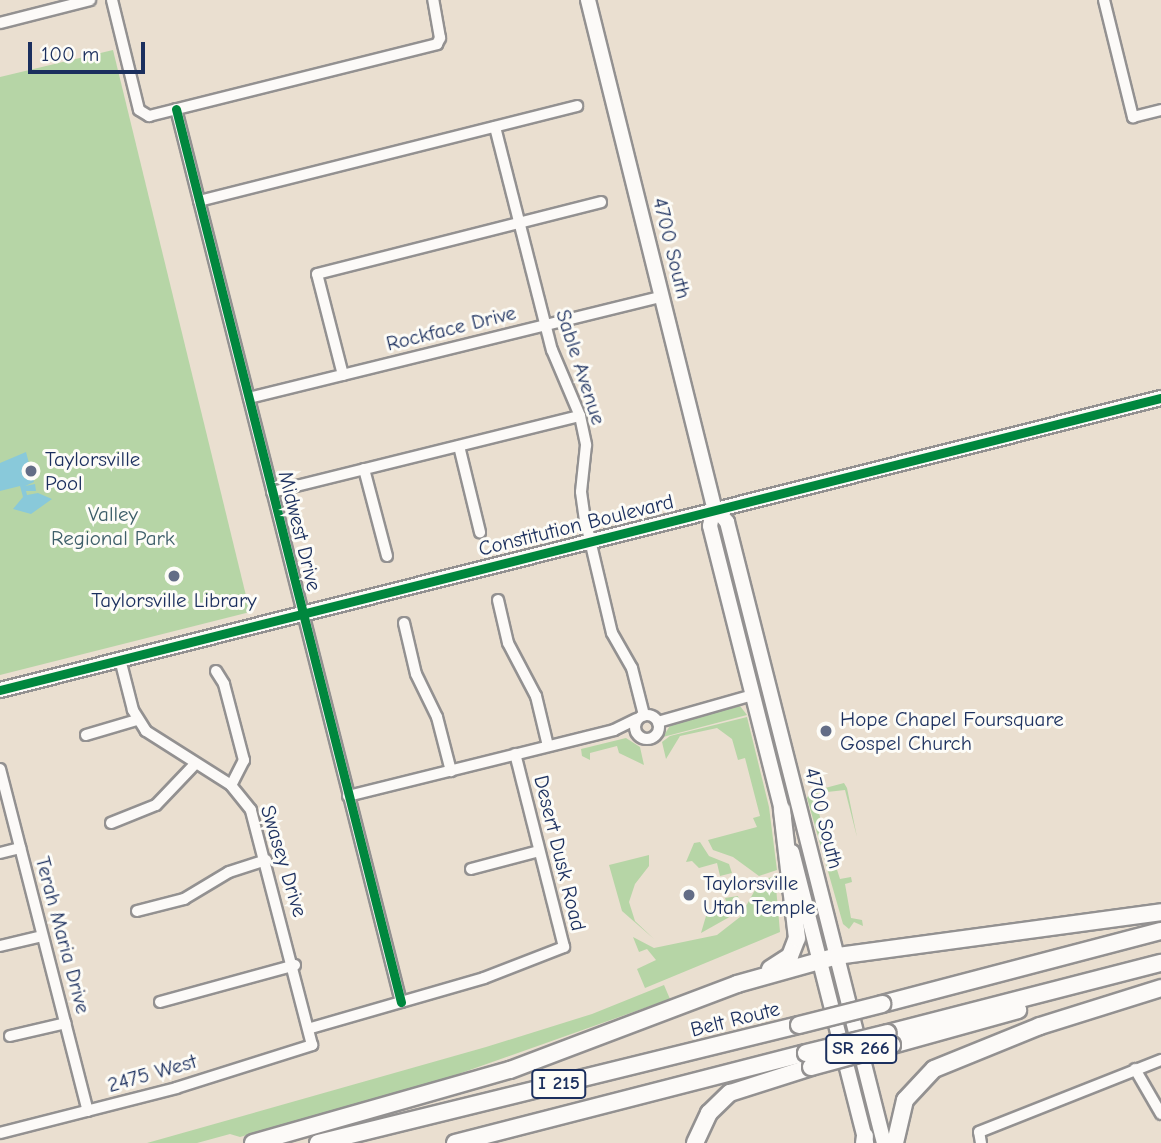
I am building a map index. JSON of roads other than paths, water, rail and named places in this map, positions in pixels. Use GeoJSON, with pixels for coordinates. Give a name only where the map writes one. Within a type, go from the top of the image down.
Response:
{"type":"FeatureCollection","features":[{"type":"Feature","properties":{"kind":"highway"},"geometry":{"type":"LineString","coordinates":[[737,984],[782,962],[796,943],[782,810]]}},
{"type":"Feature","properties":{"kind":"highway"},"geometry":{"type":"LineString","coordinates":[[253,1143],[510,1070],[737,984],[820,960],[1067,928],[1161,912]]}},
{"type":"Feature","properties":{"kind":"highway","name":"Belt Route"},"geometry":{"type":"LineString","coordinates":[[318,1143],[799,1025],[1161,931]]}},
{"type":"Feature","properties":{"kind":"highway","name":"I 215"},"geometry":{"type":"LineString","coordinates":[[455,1143],[808,1060],[1161,963]]}},
{"type":"Feature","properties":{"kind":"highway"},"geometry":{"type":"LineString","coordinates":[[895,1143],[905,1100],[934,1069],[1040,1026],[1161,988]]}},
{"type":"Feature","properties":{"kind":"highway"},"geometry":{"type":"LineString","coordinates":[[695,1143],[705,1119],[730,1093],[808,1060]]}},
{"type":"Feature","properties":{"kind":"main road","name":"4700 South"},"geometry":{"type":"LineString","coordinates":[[588,0],[714,508],[710,526],[865,1141]]}},
{"type":"Feature","properties":{"kind":"main road","name":"Constitution Boulevard"},"geometry":{"type":"LineString","coordinates":[[0,690],[590,539],[1161,398]]}},
{"type":"Feature","properties":{"kind":"main road","name":"4700 South"},"geometry":{"type":"LineString","coordinates":[[714,508],[727,522],[884,1143]]}},
{"type":"Feature","properties":{"kind":"street"},"geometry":{"type":"LineString","coordinates":[[0,23],[90,0]]}},
{"type":"Feature","properties":{"kind":"street"},"geometry":{"type":"LineString","coordinates":[[111,0],[139,110],[149,116],[437,44],[440,38],[433,0]]}},
{"type":"Feature","properties":{"kind":"street"},"geometry":{"type":"LineString","coordinates":[[1104,0],[1133,117],[1161,110]]}},
{"type":"Feature","properties":{"kind":"street"},"geometry":{"type":"LineString","coordinates":[[200,201],[577,106]]}},
{"type":"Feature","properties":{"kind":"street","name":"Midwest Drive"},"geometry":{"type":"LineString","coordinates":[[176,109],[401,1002]]}},
{"type":"Feature","properties":{"kind":"street","name":"Sable Avenue"},"geometry":{"type":"LineString","coordinates":[[495,127],[545,326],[580,416],[586,445],[582,505],[612,633],[632,668],[640,717],[637,736]]}},
{"type":"Feature","properties":{"kind":"street"},"geometry":{"type":"LineString","coordinates":[[343,375],[317,274],[601,202]]}},
{"type":"Feature","properties":{"kind":"street","name":"Rockface Drive"},"geometry":{"type":"LineString","coordinates":[[249,398],[663,296]]}},
{"type":"Feature","properties":{"kind":"street"},"geometry":{"type":"LineString","coordinates":[[272,492],[580,416]]}},
{"type":"Feature","properties":{"kind":"street"},"geometry":{"type":"LineString","coordinates":[[459,446],[480,532]]}},
{"type":"Feature","properties":{"kind":"street"},"geometry":{"type":"LineString","coordinates":[[364,470],[387,556]]}},
{"type":"Feature","properties":{"kind":"street"},"geometry":{"type":"LineString","coordinates":[[498,600],[508,643],[536,696],[548,746]]}},
{"type":"Feature","properties":{"kind":"street"},"geometry":{"type":"LineString","coordinates":[[404,624],[416,674],[437,717],[451,771]]}},
{"type":"Feature","properties":{"kind":"street","name":"Swasey Drive"},"geometry":{"type":"LineString","coordinates":[[120,659],[138,720],[156,740],[231,785],[251,810],[295,964],[311,1028],[312,1045]]}},
{"type":"Feature","properties":{"kind":"street"},"geometry":{"type":"LineString","coordinates":[[216,671],[224,684],[244,760],[231,785]]}},
{"type":"Feature","properties":{"kind":"street"},"geometry":{"type":"LineString","coordinates":[[348,796],[614,730],[640,717],[658,722],[753,695]]}},
{"type":"Feature","properties":{"kind":"street"},"geometry":{"type":"LineString","coordinates":[[86,734],[138,720]]}},
{"type":"Feature","properties":{"kind":"street"},"geometry":{"type":"LineString","coordinates":[[614,730],[653,738],[658,722]]}},
{"type":"Feature","properties":{"kind":"street","name":"Desert Dusk Road"},"geometry":{"type":"LineString","coordinates":[[311,1028],[502,972],[564,947],[516,754]]}},
{"type":"Feature","properties":{"kind":"street"},"geometry":{"type":"LineString","coordinates":[[111,822],[156,805],[195,764]]}},
{"type":"Feature","properties":{"kind":"street","name":"Terah Maria Drive"},"geometry":{"type":"LineString","coordinates":[[0,769],[88,1111]]}},
{"type":"Feature","properties":{"kind":"street"},"geometry":{"type":"LineString","coordinates":[[0,853],[20,848]]}},
{"type":"Feature","properties":{"kind":"street"},"geometry":{"type":"LineString","coordinates":[[471,869],[539,851]]}},
{"type":"Feature","properties":{"kind":"street"},"geometry":{"type":"LineString","coordinates":[[137,911],[184,899],[229,872],[266,860]]}},
{"type":"Feature","properties":{"kind":"street"},"geometry":{"type":"LineString","coordinates":[[0,946],[42,936]]}},
{"type":"Feature","properties":{"kind":"street"},"geometry":{"type":"LineString","coordinates":[[160,1002],[295,964]]}},
{"type":"Feature","properties":{"kind":"street"},"geometry":{"type":"LineString","coordinates":[[10,1036],[66,1023]]}},
{"type":"Feature","properties":{"kind":"street","name":"2475 West"},"geometry":{"type":"LineString","coordinates":[[0,1133],[88,1111],[312,1045]]}},
{"type":"Feature","properties":{"kind":"street"},"geometry":{"type":"LineString","coordinates":[[981,1143],[979,1132],[1161,1060]]}},
{"type":"Feature","properties":{"kind":"street"},"geometry":{"type":"LineString","coordinates":[[1135,1069],[1161,1114]]}},
{"type":"Feature","properties":{"kind":"water"},"geometry":{"type":"Polygon","coordinates":[[[26,452],[34,482],[25,486],[35,484],[36,491],[26,491],[27,495],[38,493],[52,499],[31,514],[13,509],[23,497],[20,486],[0,491],[0,463],[26,452]]]}},
{"type":"Feature","properties":{"kind":"place","name":"Taylorsville Pool"},"geometry":{"type":"Point","coordinates":[31,471]}},
{"type":"Feature","properties":{"kind":"place","name":"Taylorsville Library"},"geometry":{"type":"Point","coordinates":[174,576]}},
{"type":"Feature","properties":{"kind":"place","name":"Hope Chapel Foursquare Gospel Church"},"geometry":{"type":"Point","coordinates":[826,731]}},
{"type":"Feature","properties":{"kind":"place","name":"Taylorsville Utah Temple"},"geometry":{"type":"Point","coordinates":[689,895]}},
{"type":"Feature","properties":{"kind":"park label","name":"Valley Regional Park"},"geometry":{"type":"Point","coordinates":[113,526]}}]}
